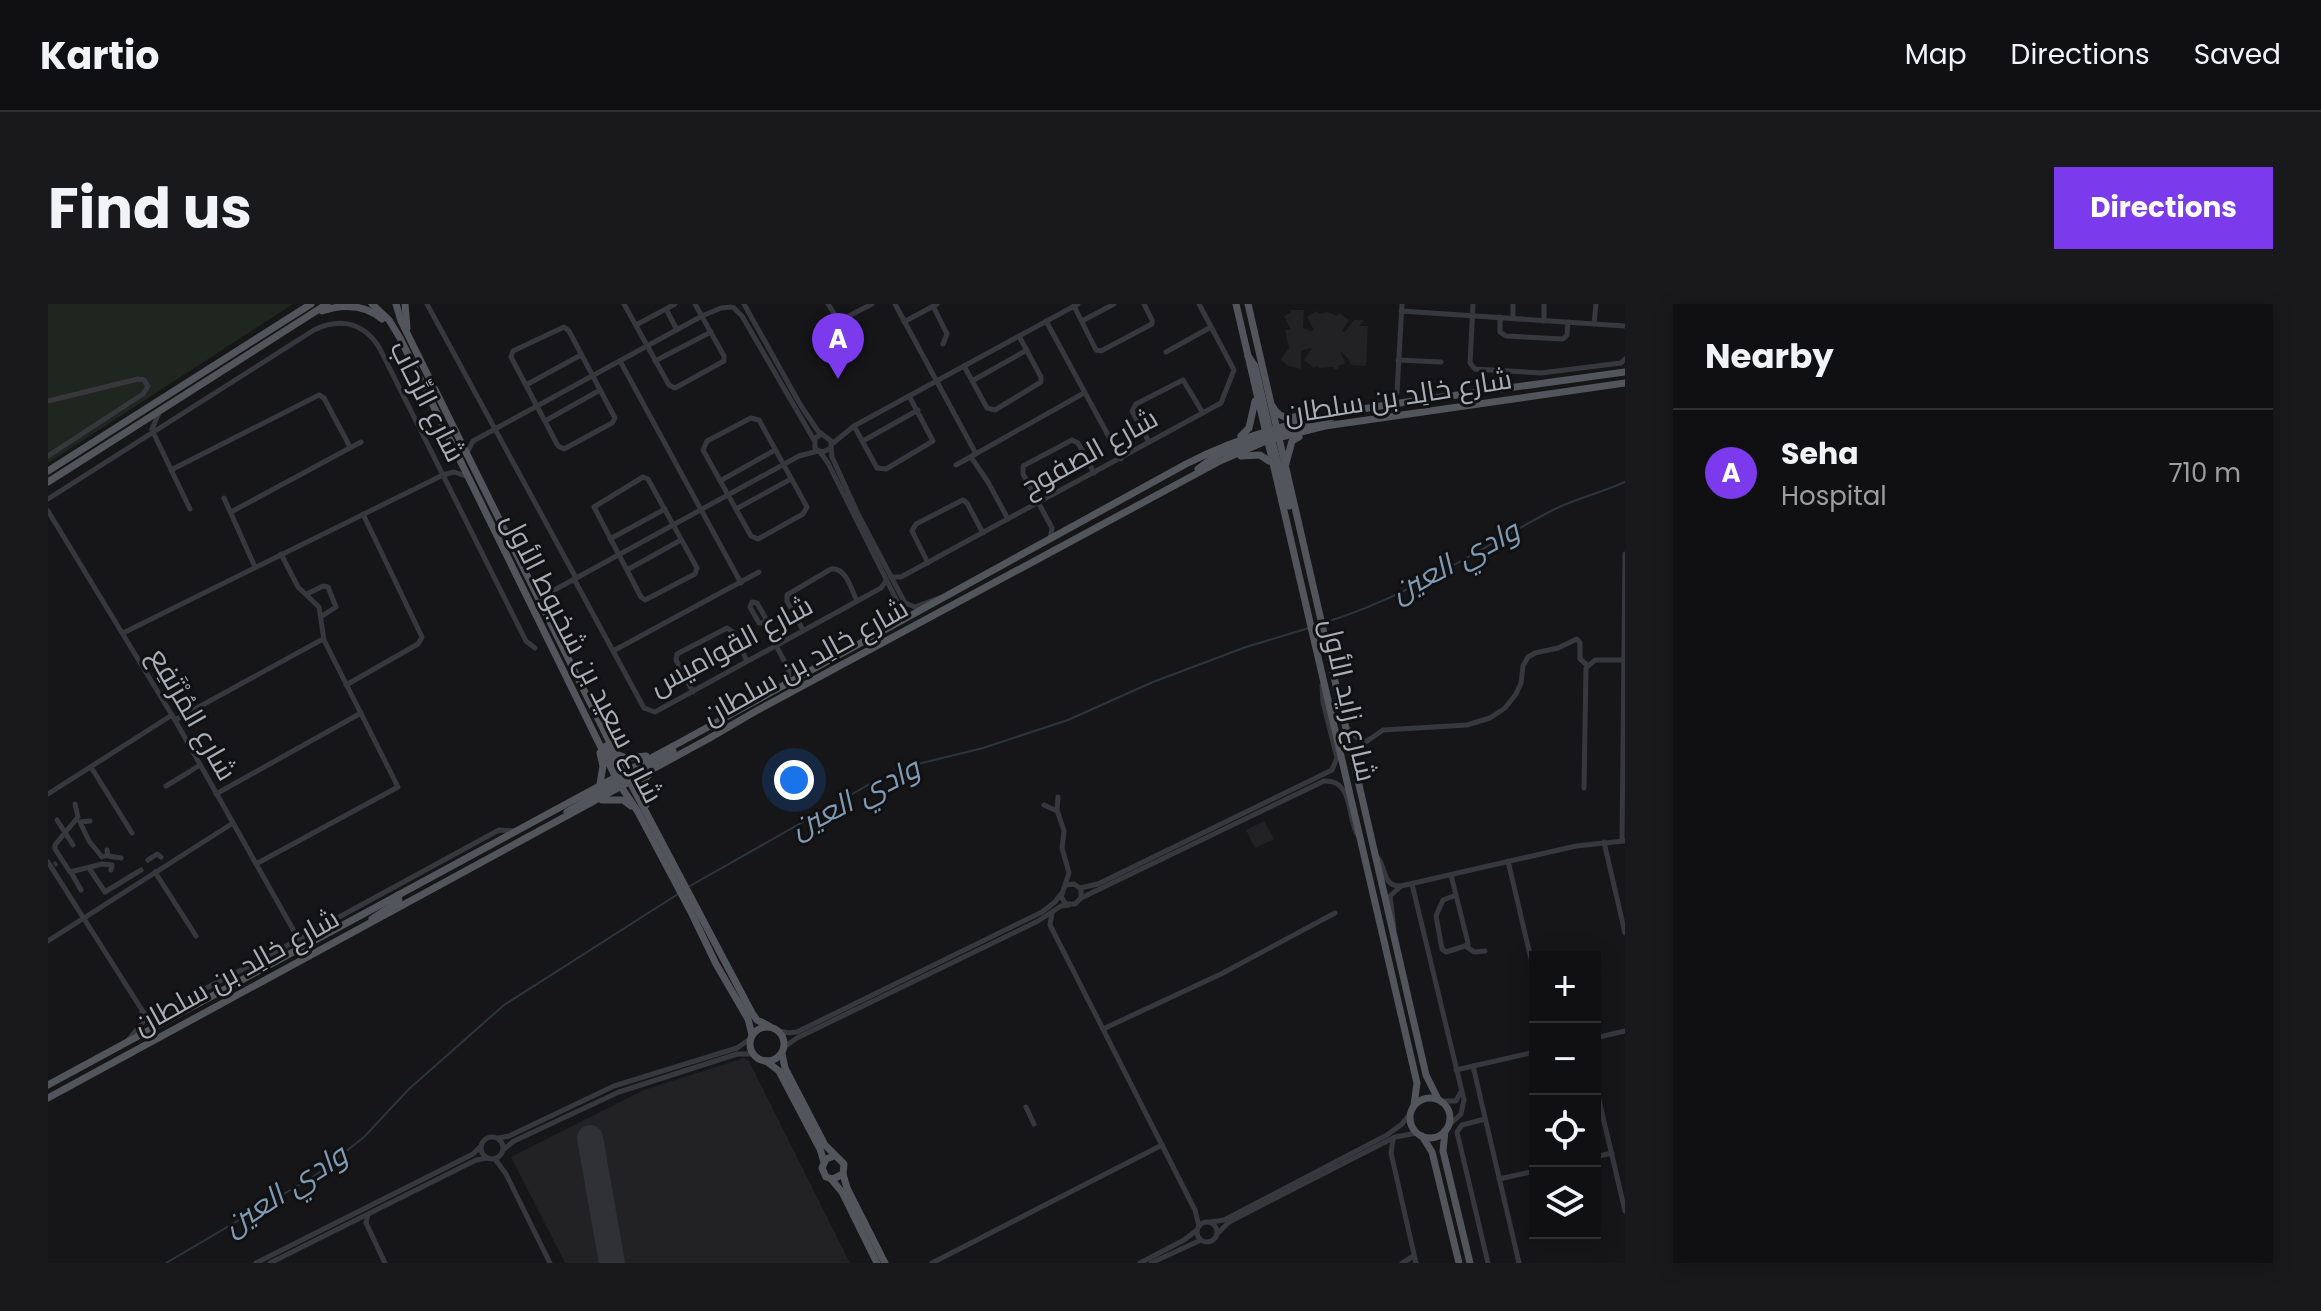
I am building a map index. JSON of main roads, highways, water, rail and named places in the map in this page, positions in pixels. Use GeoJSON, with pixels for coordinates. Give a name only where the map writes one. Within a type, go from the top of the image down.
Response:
{"type":"FeatureCollection","features":[{"type":"Feature","properties":{"kind":"main road"},"geometry":{"type":"LineString","coordinates":[[48,471],[308,308],[327,304]]}},
{"type":"Feature","properties":{"kind":"main road","name":"شارع سعيد بن شخبوط الأول"},"geometry":{"type":"LineString","coordinates":[[372,304],[389,320],[400,338],[582,707]]}},
{"type":"Feature","properties":{"kind":"main road","name":"شارع سعيد بن شخبوط الأول"},"geometry":{"type":"LineString","coordinates":[[396,304],[457,438],[616,754],[638,812],[752,1013],[761,1023],[769,1026]]}},
{"type":"Feature","properties":{"kind":"main road"},"geometry":{"type":"LineString","coordinates":[[405,304],[409,334]]}},
{"type":"Feature","properties":{"kind":"main road","name":"شارع زايد الأول"},"geometry":{"type":"LineString","coordinates":[[1236,304],[1255,395],[1285,469],[1426,1075],[1439,1100]]}},
{"type":"Feature","properties":{"kind":"main road","name":"شارع زايد الأول"},"geometry":{"type":"LineString","coordinates":[[1249,305],[1267,392],[1273,470],[1417,1083],[1414,1105]]}},
{"type":"Feature","properties":{"kind":"main road"},"geometry":{"type":"LineString","coordinates":[[48,482],[159,413],[308,308],[353,306],[380,316],[400,338]]}},
{"type":"Feature","properties":{"kind":"main road"},"geometry":{"type":"LineString","coordinates":[[1247,354],[1255,366],[1286,498],[1295,515]]}},
{"type":"Feature","properties":{"kind":"main road","name":"شارع خالِد بن سلطان"},"geometry":{"type":"LineString","coordinates":[[48,1098],[588,805],[688,738],[788,681],[1223,446],[1349,410],[1625,372]]}},
{"type":"Feature","properties":{"kind":"main road","name":"شارع خالِد بن سلطان"},"geometry":{"type":"LineString","coordinates":[[48,1085],[514,831],[623,779],[661,765],[1271,434],[1625,383]]}},
{"type":"Feature","properties":{"kind":"main road"},"geometry":{"type":"LineString","coordinates":[[1267,392],[1279,415],[1291,418],[1322,416]]}},
{"type":"Feature","properties":{"kind":"main road"},"geometry":{"type":"LineString","coordinates":[[1223,446],[1249,430],[1255,395]]}},
{"type":"Feature","properties":{"kind":"main road"},"geometry":{"type":"LineString","coordinates":[[1196,472],[1211,459],[1271,434],[1337,417],[1349,410]]}},
{"type":"Feature","properties":{"kind":"main road"},"geometry":{"type":"LineString","coordinates":[[1285,469],[1294,439],[1325,426]]}},
{"type":"Feature","properties":{"kind":"main road"},"geometry":{"type":"LineString","coordinates":[[1220,461],[1247,454],[1260,455],[1268,458],[1273,470]]}},
{"type":"Feature","properties":{"kind":"main road"},"geometry":{"type":"LineString","coordinates":[[955,603],[981,584],[981,576]]}},
{"type":"Feature","properties":{"kind":"main road"},"geometry":{"type":"LineString","coordinates":[[839,666],[835,665],[836,660],[874,635]]}},
{"type":"Feature","properties":{"kind":"main road"},"geometry":{"type":"LineString","coordinates":[[562,818],[573,806],[623,779],[594,722],[582,707]]}},
{"type":"Feature","properties":{"kind":"main road"},"geometry":{"type":"LineString","coordinates":[[566,805],[602,780],[602,758],[582,707]]}},
{"type":"Feature","properties":{"kind":"main road"},"geometry":{"type":"LineString","coordinates":[[616,754],[639,758],[674,741],[688,738]]}},
{"type":"Feature","properties":{"kind":"main road"},"geometry":{"type":"LineString","coordinates":[[659,837],[645,802],[644,781],[661,765]]}},
{"type":"Feature","properties":{"kind":"main road","name":"شارع سعيد بن شخبوط الأول"},"geometry":{"type":"LineString","coordinates":[[623,779],[643,818],[653,826],[659,837],[667,862]]}},
{"type":"Feature","properties":{"kind":"main road"},"geometry":{"type":"LineString","coordinates":[[588,805],[608,799],[623,800],[638,812]]}},
{"type":"Feature","properties":{"kind":"main road"},"geometry":{"type":"LineString","coordinates":[[442,871],[444,860]]}},
{"type":"Feature","properties":{"kind":"main road"},"geometry":{"type":"LineString","coordinates":[[369,924],[375,915],[399,901],[398,895]]}},
{"type":"Feature","properties":{"kind":"main road"},"geometry":{"type":"LineString","coordinates":[[355,908],[365,913]]}},
{"type":"Feature","properties":{"kind":"main road","name":"شارع سعيد بن شخبوط الأول"},"geometry":{"type":"LineString","coordinates":[[693,909],[716,964],[750,1023],[751,1037]]}},
{"type":"Feature","properties":{"kind":"main road"},"geometry":{"type":"LineString","coordinates":[[230,987],[235,974]]}},
{"type":"Feature","properties":{"kind":"main road"},"geometry":{"type":"LineString","coordinates":[[877,1263],[840,1189],[823,1172],[820,1149],[779,1071],[753,1054],[751,1037],[759,1028],[769,1026],[783,1036],[786,1072],[826,1147],[844,1164],[847,1188],[885,1263]]}},
{"type":"Feature","properties":{"kind":"main road"},"geometry":{"type":"LineString","coordinates":[[766,1061],[773,1060],[783,1050]]}},
{"type":"Feature","properties":{"kind":"main road"},"geometry":{"type":"LineString","coordinates":[[1459,1263],[1434,1158],[1411,1125],[1410,1114],[1414,1105],[1423,1099],[1439,1100],[1449,1110],[1443,1151],[1470,1263]]}},
{"type":"Feature","properties":{"kind":"main road"},"geometry":{"type":"LineString","coordinates":[[1419,1135],[1433,1138],[1447,1128]]}},
{"type":"Feature","properties":{"kind":"main road"},"geometry":{"type":"LineString","coordinates":[[824,1162],[834,1156]]}},
{"type":"Feature","properties":{"kind":"main road"},"geometry":{"type":"LineString","coordinates":[[830,1179],[843,1174]]}},
{"type":"Feature","properties":{"kind":"waterway","name":"وادي العين"},"geometry":{"type":"LineString","coordinates":[[1326,622],[1413,587],[1560,507],[1625,482]]}},
{"type":"Feature","properties":{"kind":"waterway","name":"وادي العين"},"geometry":{"type":"LineString","coordinates":[[690,886],[868,785],[918,764],[983,748],[1068,720],[1153,682],[1246,647],[1309,628]]}},
{"type":"Feature","properties":{"kind":"waterway","name":"وادي العين"},"geometry":{"type":"LineString","coordinates":[[166,1263],[316,1175],[364,1137],[409,1089],[504,1005],[678,894]]}},
{"type":"Feature","properties":{"kind":"place","name":"Seha"},"geometry":{"type":"Point","coordinates":[838,379]}}]}
